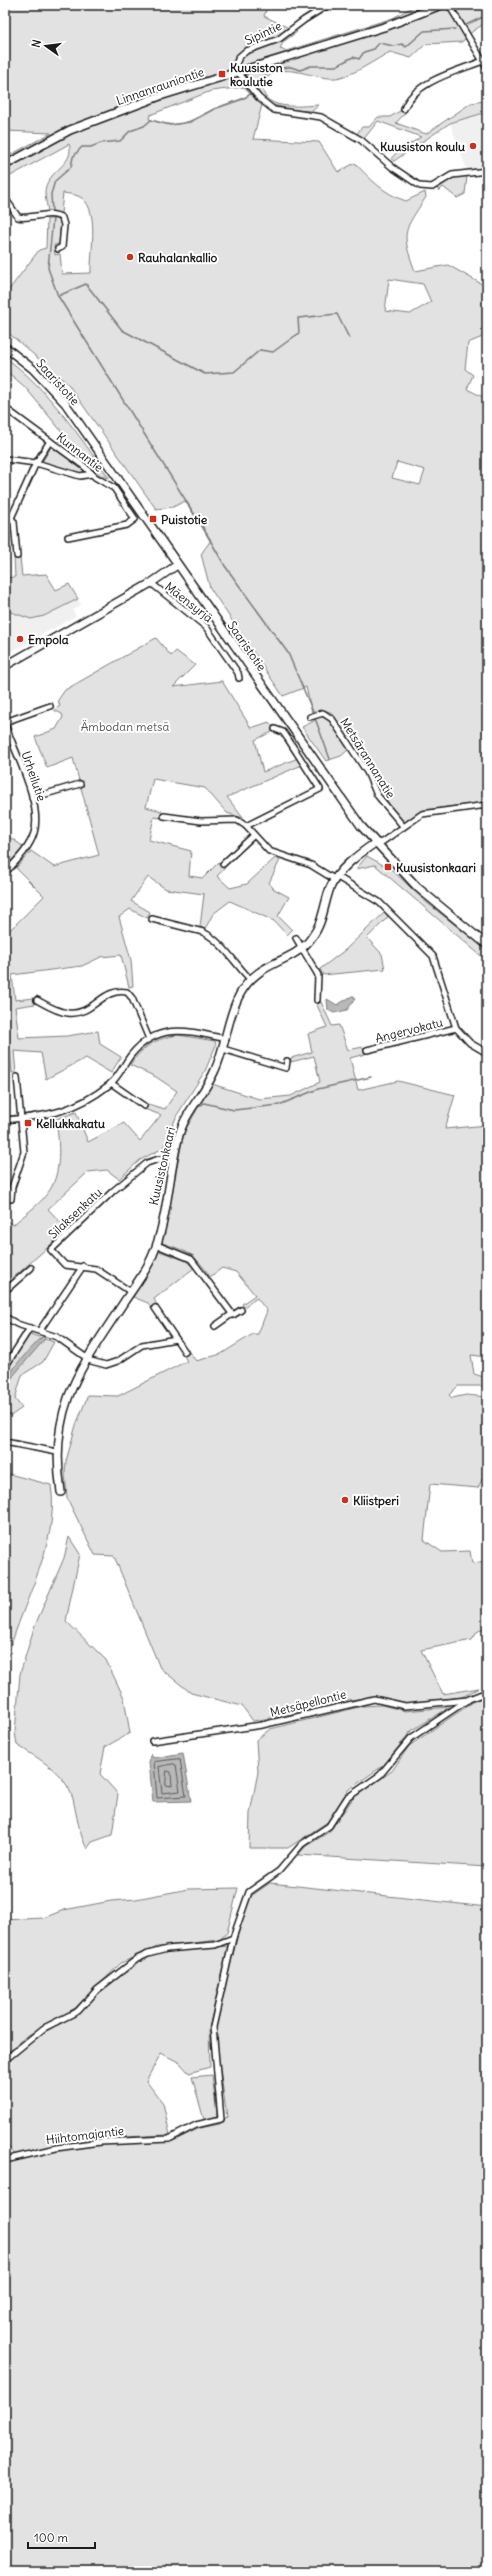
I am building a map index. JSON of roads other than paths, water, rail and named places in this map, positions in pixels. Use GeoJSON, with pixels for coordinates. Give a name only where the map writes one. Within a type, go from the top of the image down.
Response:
{"type":"FeatureCollection","features":[{"type":"Feature","properties":{"kind":"street","name":"Sipintie"},"geometry":{"type":"LineString","coordinates":[[238,72],[237,60],[243,54],[279,39],[304,20],[328,5]]}},
{"type":"Feature","properties":{"kind":"street","name":"Linnanrauniontie"},"geometry":{"type":"LineString","coordinates":[[5,165],[70,130],[160,96],[387,26],[441,5]]}},
{"type":"Feature","properties":{"kind":"street"},"geometry":{"type":"LineString","coordinates":[[449,5],[487,68]]}},
{"type":"Feature","properties":{"kind":"street"},"geometry":{"type":"LineString","coordinates":[[404,109],[412,96],[428,84],[483,61]]}},
{"type":"Feature","properties":{"kind":"street"},"geometry":{"type":"LineString","coordinates":[[238,72],[265,105],[274,110],[292,114],[309,113],[321,117],[362,140],[392,167],[420,186],[432,187],[452,175],[487,171]]}},
{"type":"Feature","properties":{"kind":"street"},"geometry":{"type":"LineString","coordinates":[[5,198],[18,217],[35,215],[62,218],[64,225],[62,247],[58,249]]}},
{"type":"Feature","properties":{"kind":"street","name":"Saaristotie"},"geometry":{"type":"LineString","coordinates":[[5,347],[33,369],[65,403],[343,804],[375,843],[417,887],[487,945]]}},
{"type":"Feature","properties":{"kind":"street","name":"Kunnantie"},"geometry":{"type":"LineString","coordinates":[[5,408],[92,474],[114,488],[135,519],[127,525],[68,537]]}},
{"type":"Feature","properties":{"kind":"street"},"geometry":{"type":"LineString","coordinates":[[11,518],[36,463],[50,441]]}},
{"type":"Feature","properties":{"kind":"street"},"geometry":{"type":"LineString","coordinates":[[5,459],[36,463],[80,476],[92,474]]}},
{"type":"Feature","properties":{"kind":"street"},"geometry":{"type":"LineString","coordinates":[[5,518],[11,518]]}},
{"type":"Feature","properties":{"kind":"street"},"geometry":{"type":"LineString","coordinates":[[11,518],[14,522],[16,556]]}},
{"type":"Feature","properties":{"kind":"street"},"geometry":{"type":"LineString","coordinates":[[5,666],[151,583],[177,565]]}},
{"type":"Feature","properties":{"kind":"street","name":"Mäensyrjä"},"geometry":{"type":"LineString","coordinates":[[151,583],[206,627],[238,673],[239,678]]}},
{"type":"Feature","properties":{"kind":"street"},"geometry":{"type":"LineString","coordinates":[[5,723],[50,706]]}},
{"type":"Feature","properties":{"kind":"street","name":"Metsärannanatie"},"geometry":{"type":"LineString","coordinates":[[310,717],[323,713],[332,719],[367,772],[377,795],[403,826]]}},
{"type":"Feature","properties":{"kind":"street","name":"Urheilutie"},"geometry":{"type":"LineString","coordinates":[[5,723],[32,798],[36,816],[34,834],[27,848],[5,873]]}},
{"type":"Feature","properties":{"kind":"street"},"geometry":{"type":"LineString","coordinates":[[246,826],[320,789],[283,732],[275,729]]}},
{"type":"Feature","properties":{"kind":"street"},"geometry":{"type":"LineString","coordinates":[[32,798],[80,784]]}},
{"type":"Feature","properties":{"kind":"street"},"geometry":{"type":"LineString","coordinates":[[335,878],[375,843],[382,842],[403,826],[427,812],[442,813],[467,806],[487,805]]}},
{"type":"Feature","properties":{"kind":"street"},"geometry":{"type":"LineString","coordinates":[[164,816],[202,821],[232,819],[246,826],[269,851],[311,865],[379,902],[433,956],[456,1028],[470,1043],[487,1053]]}},
{"type":"Feature","properties":{"kind":"street"},"geometry":{"type":"LineString","coordinates":[[223,864],[254,835]]}},
{"type":"Feature","properties":{"kind":"street","name":"Kuusistonkaari"},"geometry":{"type":"LineString","coordinates":[[61,1492],[57,1452],[63,1412],[73,1382],[151,1259],[157,1245],[173,1161],[181,1128],[191,1108],[209,1082],[223,1049],[239,995],[250,980],[273,962],[302,948],[316,931],[335,878]]}},
{"type":"Feature","properties":{"kind":"street"},"geometry":{"type":"LineString","coordinates":[[152,920],[191,928],[211,936],[223,946],[240,970],[250,980]]}},
{"type":"Feature","properties":{"kind":"street"},"geometry":{"type":"LineString","coordinates":[[296,938],[318,975],[317,1000]]}},
{"type":"Feature","properties":{"kind":"street"},"geometry":{"type":"LineString","coordinates":[[37,1000],[62,1012],[81,1013],[90,1008],[104,995],[127,992],[132,998],[148,1039]]}},
{"type":"Feature","properties":{"kind":"street","name":"Angervokatu"},"geometry":{"type":"LineString","coordinates":[[367,1050],[456,1028]]}},
{"type":"Feature","properties":{"kind":"street"},"geometry":{"type":"LineString","coordinates":[[5,1120],[58,1113],[74,1107],[111,1083],[131,1056],[148,1039],[164,1033],[181,1030],[226,1039]]}},
{"type":"Feature","properties":{"kind":"street"},"geometry":{"type":"LineString","coordinates":[[223,1049],[286,1068],[287,1061]]}},
{"type":"Feature","properties":{"kind":"street"},"geometry":{"type":"LineString","coordinates":[[11,1200],[12,1188],[24,1152],[17,1077]]}},
{"type":"Feature","properties":{"kind":"street"},"geometry":{"type":"LineString","coordinates":[[111,1083],[144,1106]]}},
{"type":"Feature","properties":{"kind":"street","name":"Silaksenkatu"},"geometry":{"type":"LineString","coordinates":[[131,1292],[102,1273],[83,1266],[64,1265],[51,1250],[114,1191],[147,1163],[159,1159],[173,1161]]}},
{"type":"Feature","properties":{"kind":"street"},"geometry":{"type":"LineString","coordinates":[[157,1245],[191,1259],[232,1314]]}},
{"type":"Feature","properties":{"kind":"street"},"geometry":{"type":"LineString","coordinates":[[40,1330],[83,1266]]}},
{"type":"Feature","properties":{"kind":"street"},"geometry":{"type":"LineString","coordinates":[[5,1291],[31,1268]]}},
{"type":"Feature","properties":{"kind":"street"},"geometry":{"type":"LineString","coordinates":[[155,1308],[185,1352]]}},
{"type":"Feature","properties":{"kind":"street"},"geometry":{"type":"LineString","coordinates":[[215,1326],[232,1314],[241,1310]]}},
{"type":"Feature","properties":{"kind":"street"},"geometry":{"type":"LineString","coordinates":[[5,1317],[62,1340],[87,1358],[97,1363],[112,1364],[142,1345],[176,1339]]}},
{"type":"Feature","properties":{"kind":"street"},"geometry":{"type":"LineString","coordinates":[[5,1367],[30,1328]]}},
{"type":"Feature","properties":{"kind":"street"},"geometry":{"type":"LineString","coordinates":[[5,1442],[57,1452]]}},
{"type":"Feature","properties":{"kind":"street"},"geometry":{"type":"LineString","coordinates":[[5,2060],[44,2028],[78,2011],[97,1990],[137,1959],[160,1951],[214,1945],[233,1938],[249,1892],[279,1871],[302,1844],[329,1826],[347,1798],[388,1767],[411,1738],[469,1699],[487,1692]]}},
{"type":"Feature","properties":{"kind":"street","name":"Metsäpellontie"},"geometry":{"type":"LineString","coordinates":[[152,1741],[262,1725],[374,1699],[405,1706],[469,1699]]}},
{"type":"Feature","properties":{"kind":"street","name":"Hiihtomajantie"},"geometry":{"type":"LineString","coordinates":[[5,2160],[56,2148],[100,2142],[169,2139],[196,2125],[221,2119],[213,2027],[233,1938]]}},
{"type":"Feature","properties":{"kind":"water"},"geometry":{"type":"Polygon","coordinates":[[[354,996],[355,999],[347,1010],[334,1013],[328,1010],[327,999],[337,1005],[354,996]]]}},
{"type":"Feature","properties":{"kind":"water"},"geometry":{"type":"Polygon","coordinates":[[[43,1336],[45,1337],[44,1340],[13,1376],[5,1400],[8,1380],[16,1365],[43,1336]]]}},
{"type":"Feature","properties":{"kind":"water"},"geometry":{"type":"Polygon","coordinates":[[[183,1753],[191,1801],[153,1802],[149,1762],[151,1754],[153,1758],[183,1753]]]}},
{"type":"Feature","properties":{"kind":"waterway"},"geometry":{"type":"LineString","coordinates":[[466,25],[487,15]]}},
{"type":"Feature","properties":{"kind":"waterway"},"geometry":{"type":"LineString","coordinates":[[52,212],[51,194],[55,181],[71,167],[73,157],[82,147],[91,147],[101,143],[120,141],[130,131],[144,126],[151,120],[170,125],[190,122],[214,109],[243,99],[258,89],[260,80],[267,74],[280,68],[291,67],[300,70],[311,66],[336,66],[353,57],[359,59],[364,52],[374,49],[379,43],[394,46],[402,44],[406,47],[424,31],[455,29]]}},
{"type":"Feature","properties":{"kind":"waterway"},"geometry":{"type":"LineString","coordinates":[[53,218],[48,268],[58,296],[203,528],[225,566],[288,653],[314,714]]}},
{"type":"Feature","properties":{"kind":"waterway"},"geometry":{"type":"LineString","coordinates":[[58,296],[86,284],[122,330],[205,374],[234,372],[260,350],[273,352],[299,333],[298,318],[337,314],[349,338]]}},
{"type":"Feature","properties":{"kind":"waterway"},"geometry":{"type":"LineString","coordinates":[[315,718],[330,759]]}},
{"type":"Feature","properties":{"kind":"waterway"},"geometry":{"type":"LineString","coordinates":[[196,1108],[204,1103],[234,1110],[279,1105],[318,1089],[371,1077]]}},
{"type":"Feature","properties":{"kind":"waterway"},"geometry":{"type":"LineString","coordinates":[[184,1131],[191,1116]]}},
{"type":"Feature","properties":{"kind":"place","name":"Kuusiston koulutie"},"geometry":{"type":"Point","coordinates":[222,74]}},
{"type":"Feature","properties":{"kind":"place","name":"Kuusiston koulu"},"geometry":{"type":"Point","coordinates":[473,146]}},
{"type":"Feature","properties":{"kind":"place","name":"Rauhalankallio"},"geometry":{"type":"Point","coordinates":[130,257]}},
{"type":"Feature","properties":{"kind":"place","name":"Puistotie"},"geometry":{"type":"Point","coordinates":[153,519]}},
{"type":"Feature","properties":{"kind":"place","name":"Empola"},"geometry":{"type":"Point","coordinates":[20,639]}},
{"type":"Feature","properties":{"kind":"place","name":"Kuusistonkaari"},"geometry":{"type":"Point","coordinates":[388,867]}},
{"type":"Feature","properties":{"kind":"place","name":"Kellukkakatu"},"geometry":{"type":"Point","coordinates":[28,1123]}},
{"type":"Feature","properties":{"kind":"place","name":"Kliistperi"},"geometry":{"type":"Point","coordinates":[345,1500]}},
{"type":"Feature","properties":{"kind":"park label","name":"Ämbodan metsä"},"geometry":{"type":"Point","coordinates":[125,726]}}]}
